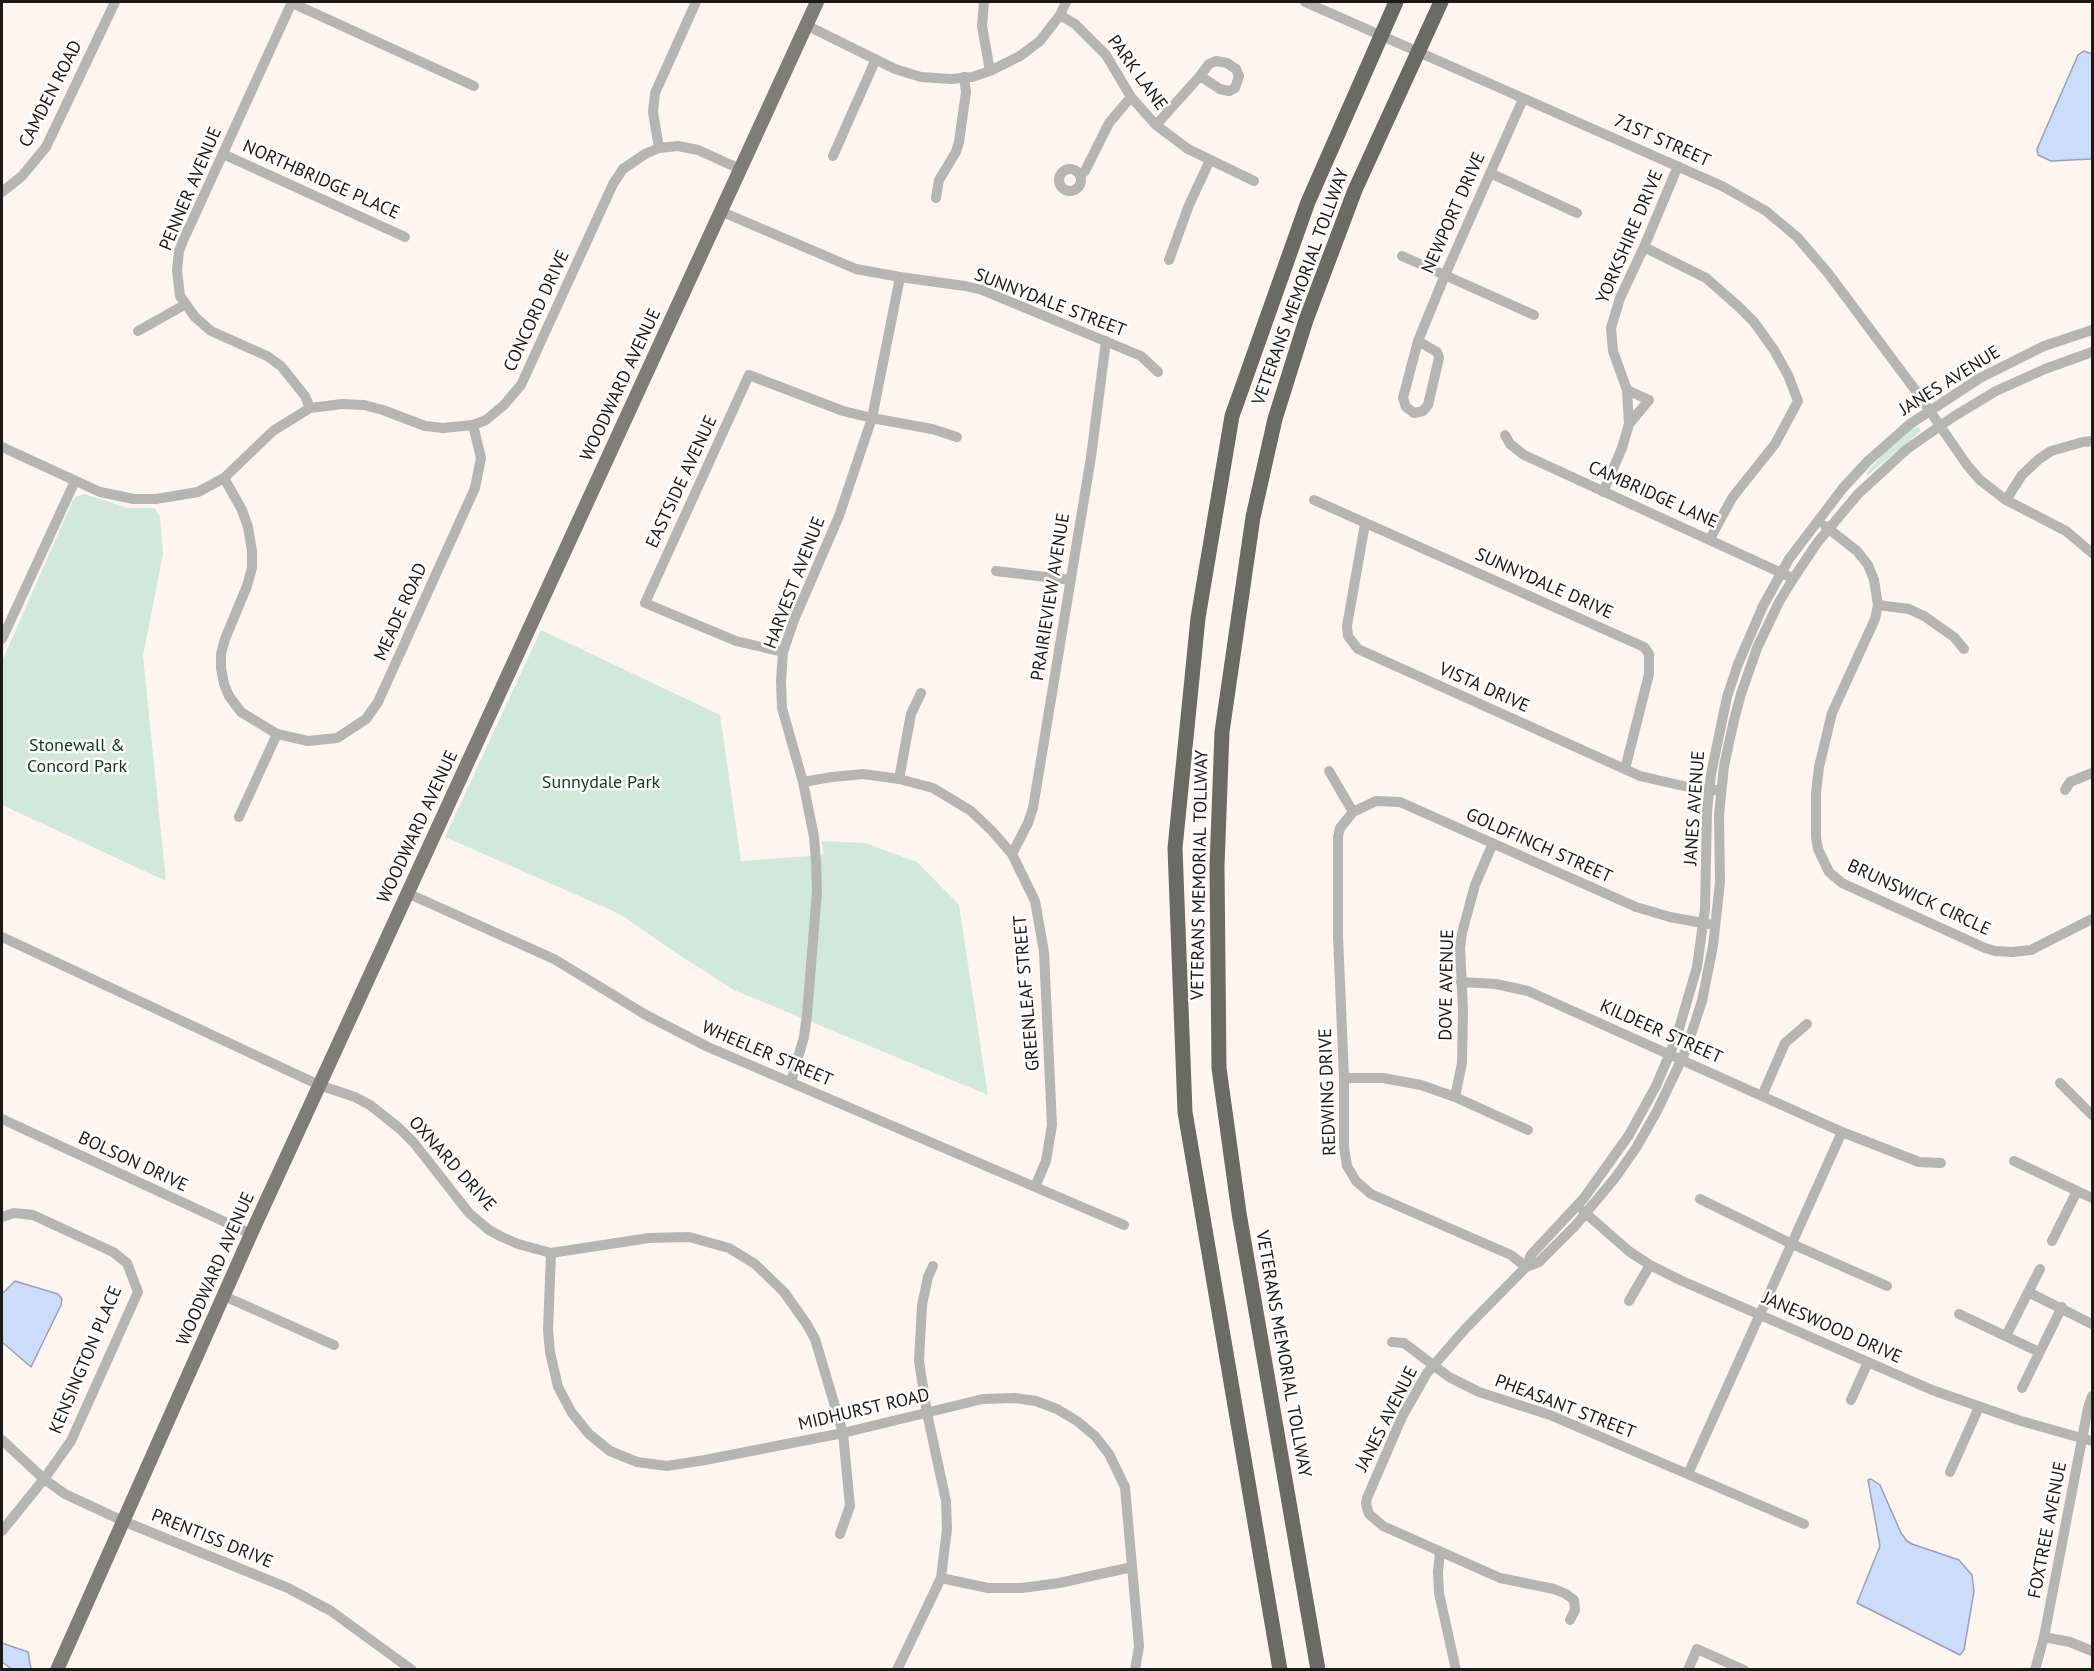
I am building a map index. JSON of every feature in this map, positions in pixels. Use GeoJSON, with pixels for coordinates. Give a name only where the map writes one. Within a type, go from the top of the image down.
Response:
{"type":"FeatureCollection","features":[{"type":"Feature","properties":{"kind":"highway","name":"VETERANS MEMORIAL TOLLWAY"},"geometry":{"type":"LineString","coordinates":[[1280,1670],[1185,1112],[1175,848],[1198,618],[1233,416],[1308,202],[1394,2]]}},
{"type":"Feature","properties":{"kind":"highway","name":"VETERANS MEMORIAL TOLLWAY"},"geometry":{"type":"LineString","coordinates":[[1318,1670],[1239,1213],[1219,1068],[1217,866],[1222,732],[1253,517],[1275,419],[1306,320],[1355,189],[1441,2]]}},
{"type":"Feature","properties":{"kind":"main road","name":"WOODWARD AVENUE"},"geometry":{"type":"LineString","coordinates":[[57,1670],[251,1234],[817,2]]}},
{"type":"Feature","properties":{"kind":"street","name":"CAMDEN ROAD"},"geometry":{"type":"LineString","coordinates":[[2,192],[31,166],[52,136],[115,2]]}},
{"type":"Feature","properties":{"kind":"street"},"geometry":{"type":"LineString","coordinates":[[292,2],[474,86]]}},
{"type":"Feature","properties":{"kind":"street","name":"PENNER AVENUE"},"geometry":{"type":"LineString","coordinates":[[292,2],[179,251],[177,270],[180,296],[195,317],[211,331],[267,356],[281,366],[305,396],[310,408]]}},
{"type":"Feature","properties":{"kind":"street"},"geometry":{"type":"LineString","coordinates":[[659,148],[652,112],[655,93],[696,2]]}},
{"type":"Feature","properties":{"kind":"street"},"geometry":{"type":"LineString","coordinates":[[984,2],[982,26],[990,71]]}},
{"type":"Feature","properties":{"kind":"street"},"geometry":{"type":"LineString","coordinates":[[806,25],[895,69],[921,77],[964,77],[990,71],[1020,56],[1040,41],[1060,15],[1066,2]]}},
{"type":"Feature","properties":{"kind":"street","name":"71ST STREET"},"geometry":{"type":"LineString","coordinates":[[1305,2],[1678,166],[1746,198],[1766,211],[1797,237],[1828,273],[1980,480],[2006,500],[2066,531],[2092,553]]}},
{"type":"Feature","properties":{"kind":"street","name":"PARK LANE"},"geometry":{"type":"LineString","coordinates":[[1060,15],[1075,24],[1106,55],[1131,97],[1172,139],[1254,181]]}},
{"type":"Feature","properties":{"kind":"street"},"geometry":{"type":"LineString","coordinates":[[833,156],[875,61]]}},
{"type":"Feature","properties":{"kind":"street"},"geometry":{"type":"LineString","coordinates":[[1156,125],[1200,76]]}},
{"type":"Feature","properties":{"kind":"street"},"geometry":{"type":"LineString","coordinates":[[936,198],[939,180],[956,152],[959,142],[966,92],[964,77]]}},
{"type":"Feature","properties":{"kind":"street"},"geometry":{"type":"LineString","coordinates":[[1080,175],[1109,123],[1131,97]]}},
{"type":"Feature","properties":{"kind":"street","name":"NEWPORT DRIVE"},"geometry":{"type":"LineString","coordinates":[[1418,341],[1437,352],[1439,358],[1428,405],[1423,411],[1414,413],[1406,407],[1403,399],[1418,341],[1444,275],[1523,99]]}},
{"type":"Feature","properties":{"kind":"street","name":"CONCORD DRIVE"},"geometry":{"type":"LineString","coordinates":[[2,447],[110,495],[144,499],[198,492],[224,478],[273,431],[310,408],[342,404],[364,405],[425,426],[443,428],[473,425],[486,420],[504,405],[521,385],[617,177],[633,161],[659,148],[678,146],[699,150],[740,169]]}},
{"type":"Feature","properties":{"kind":"street","name":"NORTHBRIDGE PLACE"},"geometry":{"type":"LineString","coordinates":[[223,154],[405,237]]}},
{"type":"Feature","properties":{"kind":"street"},"geometry":{"type":"LineString","coordinates":[[1169,260],[1189,205],[1210,160]]}},
{"type":"Feature","properties":{"kind":"street","name":"YORKSHIRE DRIVE"},"geometry":{"type":"LineString","coordinates":[[1603,492],[1622,448],[1629,424],[1627,390],[1613,351],[1611,328],[1620,298],[1678,166]]}},
{"type":"Feature","properties":{"kind":"street"},"geometry":{"type":"LineString","coordinates":[[1490,173],[1577,213]]}},
{"type":"Feature","properties":{"kind":"street","name":"SUNNYDALE STREET"},"geometry":{"type":"LineString","coordinates":[[720,211],[843,264],[900,277],[965,286],[982,291],[1141,356],[1158,372]]}},
{"type":"Feature","properties":{"kind":"street"},"geometry":{"type":"LineString","coordinates":[[1644,247],[1706,278],[1739,307],[1754,322],[1774,350],[1804,400],[1779,438],[1732,498],[1710,539]]}},
{"type":"Feature","properties":{"kind":"street"},"geometry":{"type":"LineString","coordinates":[[1402,256],[1534,315]]}},
{"type":"Feature","properties":{"kind":"street","name":"HARVEST AVENUE"},"geometry":{"type":"LineString","coordinates":[[791,1082],[804,1037],[807,1015],[817,891],[814,837],[803,782],[782,708],[783,652],[794,620],[839,516],[872,418],[900,277]]}},
{"type":"Feature","properties":{"kind":"street"},"geometry":{"type":"LineString","coordinates":[[138,331],[186,304]]}},
{"type":"Feature","properties":{"kind":"street","name":"JANES AVENUE"},"geometry":{"type":"LineString","coordinates":[[1582,1210],[1629,1136],[1656,1086],[1670,1056],[1691,991],[1703,923],[1710,790],[1716,747],[1727,697],[1752,631],[1781,572],[1817,520],[1868,461],[1892,439],[1929,411],[1980,378],[2044,346],[2092,330]]}},
{"type":"Feature","properties":{"kind":"street","name":"PRAIRIEVIEW AVENUE"},"geometry":{"type":"LineString","coordinates":[[1012,854],[1033,808],[1091,457],[1106,341]]}},
{"type":"Feature","properties":{"kind":"street","name":"JANES AVENUE"},"geometry":{"type":"LineString","coordinates":[[1440,1552],[1383,1526],[1369,1514],[1366,1498],[1410,1400],[1433,1364],[1526,1268],[1539,1262],[1636,1148],[1681,1061],[1702,1001],[1715,925],[1720,882],[1719,815],[1726,758],[1741,694],[1766,628],[1793,579],[1829,529],[1877,475],[1939,426],[2010,384],[2092,352]]}},
{"type":"Feature","properties":{"kind":"street","name":"EASTSIDE AVENUE"},"geometry":{"type":"LineString","coordinates":[[783,652],[736,641],[645,603],[749,375],[843,411],[872,418]]}},
{"type":"Feature","properties":{"kind":"street","name":"YORKSHIRE DRIVE"},"geometry":{"type":"LineString","coordinates":[[1627,390],[1649,400],[1629,424]]}},
{"type":"Feature","properties":{"kind":"street"},"geometry":{"type":"LineString","coordinates":[[872,418],[932,429],[957,437]]}},
{"type":"Feature","properties":{"kind":"street","name":"MEADE ROAD"},"geometry":{"type":"LineString","coordinates":[[224,478],[242,510],[252,551],[252,568],[247,586],[221,654],[224,684],[229,696],[241,712],[277,734],[308,741],[337,738],[358,726],[372,711],[478,481],[481,458],[473,425]]}},
{"type":"Feature","properties":{"kind":"street","name":"CAMBRIDGE LANE"},"geometry":{"type":"LineString","coordinates":[[1505,435],[1510,444],[1522,454],[1793,579]]}},
{"type":"Feature","properties":{"kind":"street"},"geometry":{"type":"LineString","coordinates":[[2006,500],[2022,475],[2039,459],[2051,451],[2092,441]]}},
{"type":"Feature","properties":{"kind":"street"},"geometry":{"type":"LineString","coordinates":[[2,639],[75,481]]}},
{"type":"Feature","properties":{"kind":"street","name":"SUNNYDALE DRIVE"},"geometry":{"type":"LineString","coordinates":[[1314,500],[1644,647],[1649,654],[1649,674],[1625,769]]}},
{"type":"Feature","properties":{"kind":"street","name":"BRUNSWICK CIRCLE"},"geometry":{"type":"LineString","coordinates":[[1817,520],[1857,551],[1868,565],[1874,580],[1878,605],[1875,619],[1833,713],[1819,767],[1816,793],[1816,837],[1818,849],[1829,873],[1842,883],[1995,951],[2031,950],[2092,919]]}},
{"type":"Feature","properties":{"kind":"street","name":"VISTA DRIVE"},"geometry":{"type":"LineString","coordinates":[[1365,524],[1347,626],[1348,636],[1358,649],[1625,769],[1654,779],[1722,791]]}},
{"type":"Feature","properties":{"kind":"street"},"geometry":{"type":"LineString","coordinates":[[996,572],[1071,580]]}},
{"type":"Feature","properties":{"kind":"street"},"geometry":{"type":"LineString","coordinates":[[1878,605],[1909,609],[1924,616],[1954,637],[1964,649]]}},
{"type":"Feature","properties":{"kind":"street"},"geometry":{"type":"LineString","coordinates":[[899,779],[911,714],[921,693]]}},
{"type":"Feature","properties":{"kind":"street"},"geometry":{"type":"LineString","coordinates":[[239,817],[277,734]]}},
{"type":"Feature","properties":{"kind":"street"},"geometry":{"type":"LineString","coordinates":[[1329,771],[1353,812]]}},
{"type":"Feature","properties":{"kind":"street"},"geometry":{"type":"LineString","coordinates":[[2066,790],[2070,782],[2092,772]]}},
{"type":"Feature","properties":{"kind":"street","name":"GREENLEAF STREET"},"geometry":{"type":"LineString","coordinates":[[803,782],[863,774],[899,779],[933,788],[959,803],[987,826],[1012,854],[1035,901],[1044,952],[1052,1125],[1046,1161],[1035,1187]]}},
{"type":"Feature","properties":{"kind":"street","name":"GOLDFINCH STREET"},"geometry":{"type":"LineString","coordinates":[[1353,812],[1376,801],[1400,802],[1636,907],[1670,917],[1715,925]]}},
{"type":"Feature","properties":{"kind":"street","name":"REDWING DRIVE"},"geometry":{"type":"LineString","coordinates":[[1353,812],[1340,828],[1338,837],[1338,936],[1344,1078],[1344,1147],[1347,1166],[1360,1186],[1371,1194],[1511,1255],[1526,1268]]}},
{"type":"Feature","properties":{"kind":"street","name":"DOVE AVENUE"},"geometry":{"type":"LineString","coordinates":[[1455,1097],[1462,1063],[1463,1010],[1460,948],[1464,918],[1474,885],[1493,843]]}},
{"type":"Feature","properties":{"kind":"street","name":"WHEELER STREET"},"geometry":{"type":"LineString","coordinates":[[407,893],[554,959],[676,1032],[1124,1225]]}},
{"type":"Feature","properties":{"kind":"street","name":"OXNARD DRIVE"},"geometry":{"type":"LineString","coordinates":[[2,937],[319,1085],[355,1097],[370,1105],[399,1128],[426,1157],[469,1213],[489,1230],[518,1244],[551,1253],[676,1236],[716,1243],[743,1256],[769,1276],[784,1292],[815,1339],[843,1433],[850,1506],[840,1534]]}},
{"type":"Feature","properties":{"kind":"street","name":"KILDEER STREET"},"geometry":{"type":"LineString","coordinates":[[1461,982],[1496,984],[1528,991],[1842,1132],[1919,1162],[1941,1163]]}},
{"type":"Feature","properties":{"kind":"street"},"geometry":{"type":"LineString","coordinates":[[1762,1096],[1785,1043],[1807,1024]]}},
{"type":"Feature","properties":{"kind":"street"},"geometry":{"type":"LineString","coordinates":[[1344,1078],[1383,1078],[1421,1085],[1455,1097],[1528,1130]]}},
{"type":"Feature","properties":{"kind":"street"},"geometry":{"type":"LineString","coordinates":[[2060,1083],[2092,1115]]}},
{"type":"Feature","properties":{"kind":"street","name":"BOLSON DRIVE"},"geometry":{"type":"LineString","coordinates":[[2,1119],[251,1234]]}},
{"type":"Feature","properties":{"kind":"street"},"geometry":{"type":"LineString","coordinates":[[1688,1474],[1842,1132]]}},
{"type":"Feature","properties":{"kind":"street"},"geometry":{"type":"LineString","coordinates":[[2014,1161],[2092,1198]]}},
{"type":"Feature","properties":{"kind":"street"},"geometry":{"type":"LineString","coordinates":[[2052,1241],[2077,1191]]}},
{"type":"Feature","properties":{"kind":"street"},"geometry":{"type":"LineString","coordinates":[[1700,1199],[1792,1244],[1887,1286]]}},
{"type":"Feature","properties":{"kind":"street","name":"JANESWOOD DRIVE"},"geometry":{"type":"LineString","coordinates":[[1582,1210],[1630,1252],[1680,1280],[1932,1390],[1978,1407],[2087,1440]]}},
{"type":"Feature","properties":{"kind":"street","name":"KENSINGTON PLACE"},"geometry":{"type":"LineString","coordinates":[[2,1217],[14,1213],[33,1215],[113,1252],[127,1263],[138,1292],[71,1441],[2,1532]]}},
{"type":"Feature","properties":{"kind":"street","name":"MIDHURST ROAD"},"geometry":{"type":"LineString","coordinates":[[551,1253],[548,1330],[550,1352],[558,1387],[579,1424],[599,1443],[623,1457],[648,1465],[677,1465],[843,1433],[983,1399],[1015,1398],[1048,1405],[1077,1420],[1095,1436],[1109,1454],[1125,1487],[1139,1646],[1135,1670]]}},
{"type":"Feature","properties":{"kind":"street"},"geometry":{"type":"LineString","coordinates":[[1629,1300],[1650,1265]]}},
{"type":"Feature","properties":{"kind":"street"},"geometry":{"type":"LineString","coordinates":[[897,1670],[941,1578],[948,1529],[946,1501],[927,1413],[919,1361],[922,1305],[928,1276],[933,1266]]}},
{"type":"Feature","properties":{"kind":"street"},"geometry":{"type":"LineString","coordinates":[[2006,1336],[2040,1269]]}},
{"type":"Feature","properties":{"kind":"street"},"geometry":{"type":"LineString","coordinates":[[2028,1292],[2092,1324]]}},
{"type":"Feature","properties":{"kind":"street"},"geometry":{"type":"LineString","coordinates":[[224,1296],[334,1345]]}},
{"type":"Feature","properties":{"kind":"street"},"geometry":{"type":"LineString","coordinates":[[2022,1388],[2061,1307]]}},
{"type":"Feature","properties":{"kind":"street"},"geometry":{"type":"LineString","coordinates":[[1959,1314],[2039,1352]]}},
{"type":"Feature","properties":{"kind":"street","name":"PHEASANT STREET"},"geometry":{"type":"LineString","coordinates":[[1392,1342],[1404,1343],[1449,1377],[1479,1392],[1550,1415],[1804,1524]]}},
{"type":"Feature","properties":{"kind":"street"},"geometry":{"type":"LineString","coordinates":[[1851,1400],[1868,1362]]}},
{"type":"Feature","properties":{"kind":"street","name":"FOXTREE AVENUE"},"geometry":{"type":"LineString","coordinates":[[2035,1670],[2087,1440],[2088,1408],[2092,1396]]}},
{"type":"Feature","properties":{"kind":"street"},"geometry":{"type":"LineString","coordinates":[[1950,1472],[1978,1407]]}},
{"type":"Feature","properties":{"kind":"street","name":"PRENTISS DRIVE"},"geometry":{"type":"LineString","coordinates":[[2,1440],[44,1479],[65,1494],[123,1521],[264,1577],[303,1595],[331,1611],[412,1670]]}},
{"type":"Feature","properties":{"kind":"street"},"geometry":{"type":"LineString","coordinates":[[1456,1670],[1439,1593],[1437,1572],[1440,1552],[1500,1578],[1554,1589],[1566,1594],[1574,1600],[1575,1610],[1570,1620]]}},
{"type":"Feature","properties":{"kind":"street"},"geometry":{"type":"LineString","coordinates":[[941,1578],[988,1588],[1022,1588],[1132,1568]]}},
{"type":"Feature","properties":{"kind":"street"},"geometry":{"type":"LineString","coordinates":[[2044,1637],[2070,1642],[2092,1651]]}},
{"type":"Feature","properties":{"kind":"street"},"geometry":{"type":"LineString","coordinates":[[1688,1670],[1697,1649],[1744,1670]]}},
{"type":"Feature","properties":{"kind":"green space"},"geometry":{"type":"Polygon","coordinates":[[[1919,427],[1921,431],[1868,475],[1866,473],[1911,429],[1919,427]]]}},
{"type":"Feature","properties":{"kind":"green space","name":"Stonewall & Concord Park"},"geometry":{"type":"Polygon","coordinates":[[[85,494],[128,508],[155,508],[160,517],[163,554],[143,656],[166,881],[2,805],[3,659],[73,500],[85,494]]]}},
{"type":"Feature","properties":{"kind":"green space","name":"Sunnydale Park"},"geometry":{"type":"Polygon","coordinates":[[[541,630],[720,715],[741,861],[823,855],[822,841],[865,843],[917,862],[959,905],[988,1095],[734,990],[620,914],[445,837],[541,630]]]}},
{"type":"Feature","properties":{"kind":"water"},"geometry":{"type":"Polygon","coordinates":[[[2084,51],[2092,54],[2092,159],[2051,161],[2038,155],[2037,149],[2078,55],[2084,51]]]}},
{"type":"Feature","properties":{"kind":"water"},"geometry":{"type":"Polygon","coordinates":[[[15,1281],[58,1294],[62,1299],[31,1367],[2,1342],[2,1294],[15,1281]]]}},
{"type":"Feature","properties":{"kind":"water"},"geometry":{"type":"Polygon","coordinates":[[[1871,1479],[1880,1485],[1901,1533],[1907,1541],[1959,1560],[1972,1575],[1974,1591],[1964,1650],[1960,1655],[1857,1603],[1880,1546],[1868,1480],[1871,1479]]]}},
{"type":"Feature","properties":{"kind":"water"},"geometry":{"type":"Polygon","coordinates":[[[2,1643],[28,1652],[31,1669],[12,1669],[2,1662],[2,1643]]]}}]}
